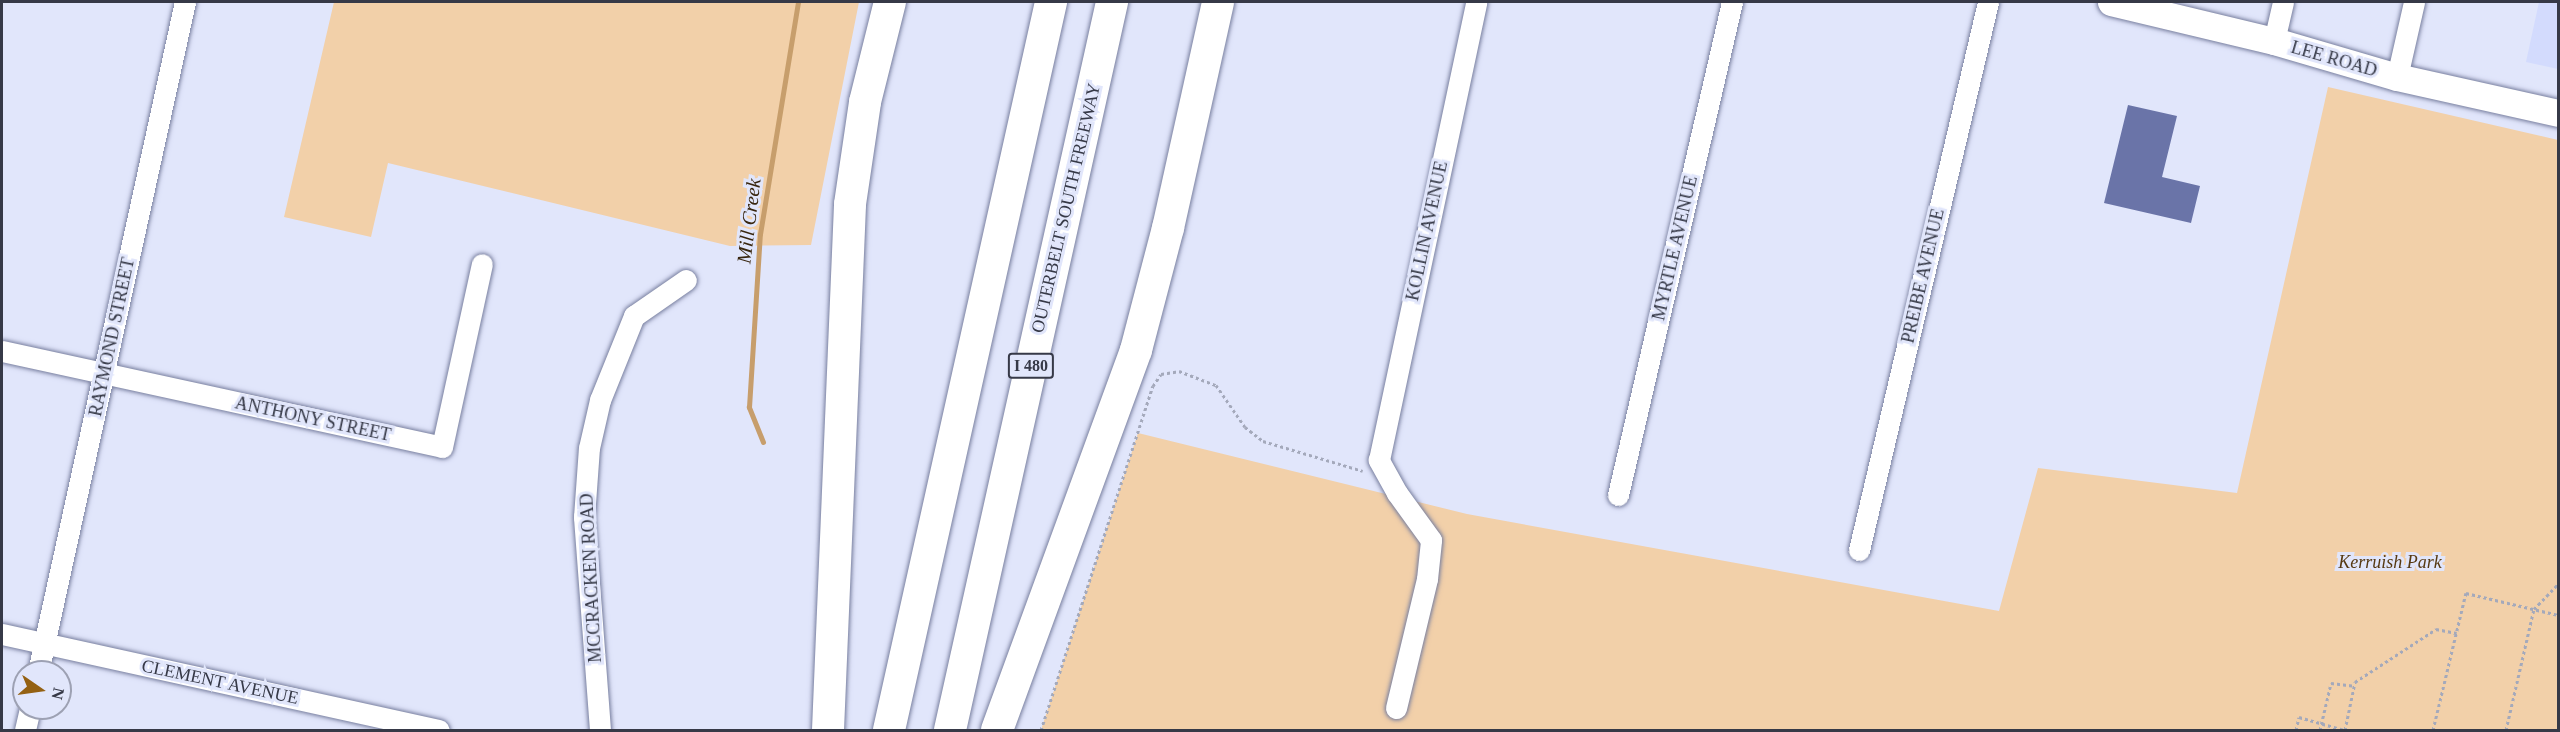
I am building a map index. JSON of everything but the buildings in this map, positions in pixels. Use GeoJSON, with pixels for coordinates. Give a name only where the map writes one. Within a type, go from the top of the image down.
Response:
{"type":"FeatureCollection","features":[{"type":"Feature","properties":{"kind":"highway"},"geometry":{"type":"LineString","coordinates":[[828,730],[847,238],[865,102],[890,2]]}},
{"type":"Feature","properties":{"kind":"highway"},"geometry":{"type":"LineString","coordinates":[[889,730],[1051,2]]}},
{"type":"Feature","properties":{"kind":"highway","name":"OUTERBELT SOUTH FREEWAY"},"geometry":{"type":"LineString","coordinates":[[950,730],[1112,2]]}},
{"type":"Feature","properties":{"kind":"highway"},"geometry":{"type":"LineString","coordinates":[[997,730],[1141,333],[1218,2]]}},
{"type":"Feature","properties":{"kind":"main road","name":"LEE ROAD"},"geometry":{"type":"LineString","coordinates":[[2121,3],[2274,41],[2397,77],[2559,113]]}},
{"type":"Feature","properties":{"kind":"street","name":"RAYMOND STREET"},"geometry":{"type":"LineString","coordinates":[[41,660],[185,2]]}},
{"type":"Feature","properties":{"kind":"street","name":"KOLLIN AVENUE"},"geometry":{"type":"LineString","coordinates":[[1383,469],[1476,2]]}},
{"type":"Feature","properties":{"kind":"street","name":"MYRTLE AVENUE"},"geometry":{"type":"LineString","coordinates":[[1618,495],[1732,2]]}},
{"type":"Feature","properties":{"kind":"street","name":"PREIBE AVENUE"},"geometry":{"type":"LineString","coordinates":[[1859,550],[1988,2]]}},
{"type":"Feature","properties":{"kind":"street"},"geometry":{"type":"LineString","coordinates":[[2274,41],[2283,2]]}},
{"type":"Feature","properties":{"kind":"street"},"geometry":{"type":"LineString","coordinates":[[2397,77],[2414,2]]}},
{"type":"Feature","properties":{"kind":"street","name":"ANTHONY STREET"},"geometry":{"type":"LineString","coordinates":[[2,351],[442,447],[482,264]]}},
{"type":"Feature","properties":{"kind":"street","name":"MCCRACKEN ROAD"},"geometry":{"type":"LineString","coordinates":[[600,730],[584,517],[589,448],[600,400],[634,316],[686,280]]}},
{"type":"Feature","properties":{"kind":"street"},"geometry":{"type":"LineString","coordinates":[[1383,469],[1431,540],[1426,579],[1396,708]]}},
{"type":"Feature","properties":{"kind":"street","name":"CLEMENT AVENUE"},"geometry":{"type":"LineString","coordinates":[[2,634],[439,730]]}},
{"type":"Feature","properties":{"kind":"path"},"geometry":{"type":"LineString","coordinates":[[1041,730],[1153,386],[1161,374],[1179,371],[1216,385],[1245,426],[1263,441],[1307,457],[1383,469]]}},
{"type":"Feature","properties":{"kind":"path"},"geometry":{"type":"LineString","coordinates":[[2506,730],[2534,609],[2559,584]]}},
{"type":"Feature","properties":{"kind":"path"},"geometry":{"type":"LineString","coordinates":[[2433,730],[2466,592],[2559,615]]}},
{"type":"Feature","properties":{"kind":"path"},"geometry":{"type":"LineString","coordinates":[[2296,730],[2299,717],[2345,730],[2354,686],[2436,629],[2457,633]]}},
{"type":"Feature","properties":{"kind":"path"},"geometry":{"type":"LineString","coordinates":[[2320,730],[2331,682],[2354,686]]}},
{"type":"Feature","properties":{"kind":"shaded area"},"geometry":{"type":"Polygon","coordinates":[[[2539,2],[2558,2],[2558,69],[2526,62],[2539,2]]]}},
{"type":"Feature","properties":{"kind":"green space"},"geometry":{"type":"Polygon","coordinates":[[[334,2],[859,2],[811,245],[730,246],[388,163],[371,237],[284,217],[334,2]]]}},
{"type":"Feature","properties":{"kind":"green space","name":"Kerruish Park"},"geometry":{"type":"Polygon","coordinates":[[[2328,87],[2558,140],[2558,730],[1041,730],[1138,433],[1467,514],[1999,611],[2038,468],[2237,493],[2328,87]]]}},
{"type":"Feature","properties":{"kind":"waterway","name":"Mill Creek"},"geometry":{"type":"LineString","coordinates":[[763,442],[749,407],[760,234],[798,2]]}}]}
